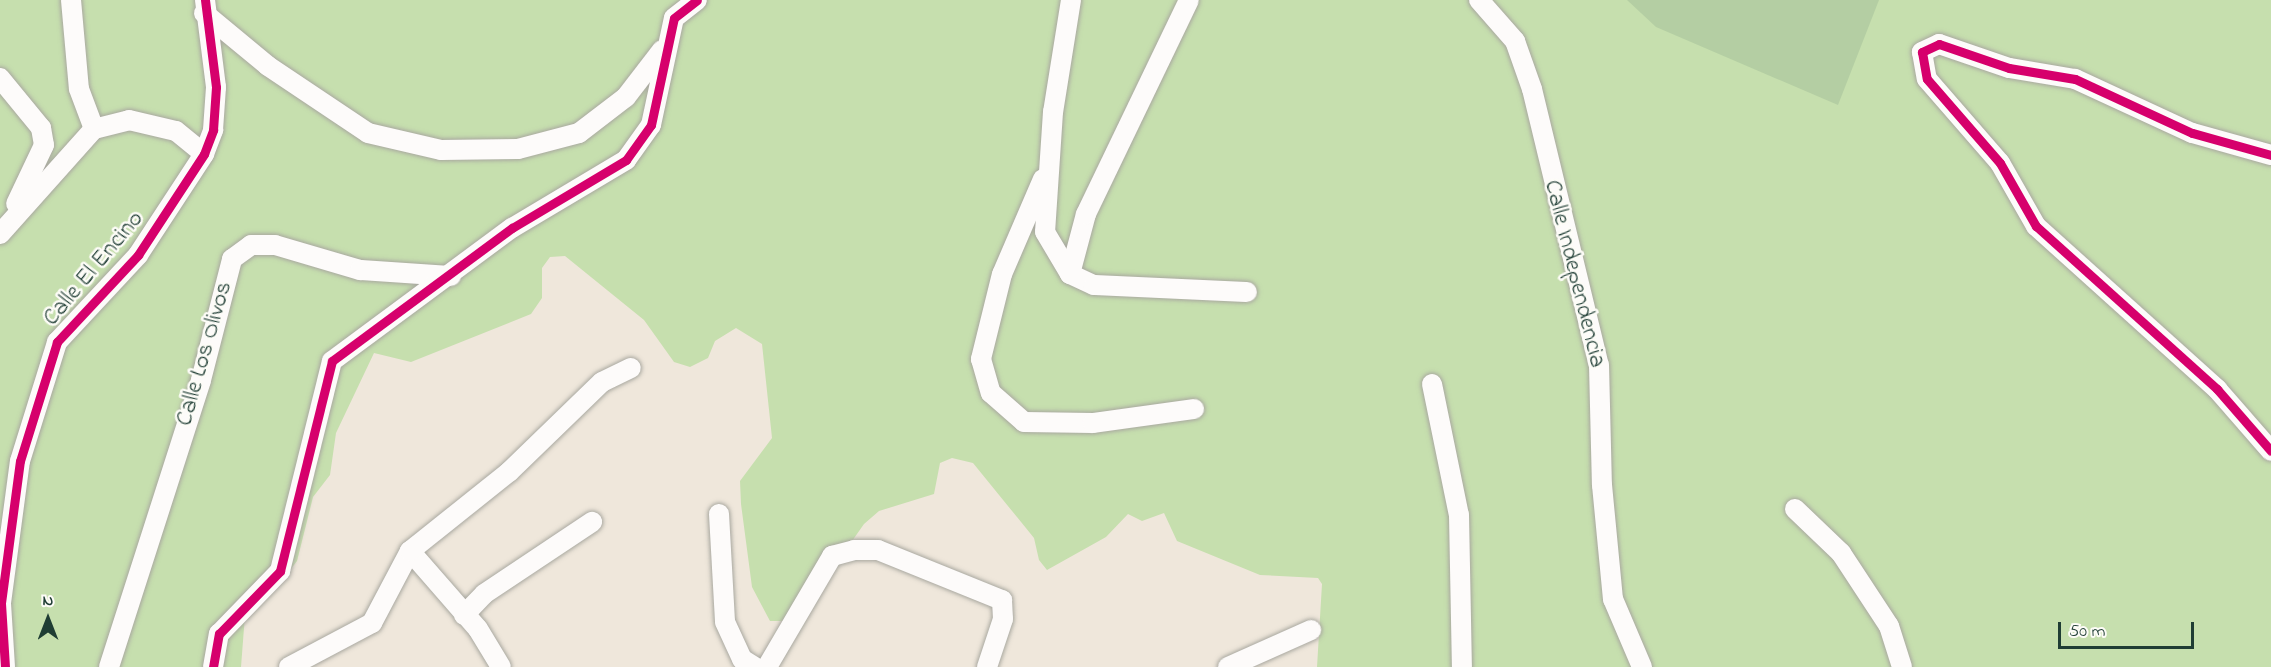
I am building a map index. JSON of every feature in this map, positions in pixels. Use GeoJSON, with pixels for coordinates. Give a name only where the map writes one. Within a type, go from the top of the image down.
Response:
{"type":"FeatureCollection","features":[{"type":"Feature","properties":{"kind":"street"},"geometry":{"type":"LineString","coordinates":[[71,0],[79,89],[94,129]]}},
{"type":"Feature","properties":{"kind":"street"},"geometry":{"type":"LineString","coordinates":[[213,667],[219,634],[280,571],[332,361],[452,276],[512,228],[626,160],[651,125],[665,46],[674,18],[697,0]]}},
{"type":"Feature","properties":{"kind":"street"},"geometry":{"type":"LineString","coordinates":[[1071,0],[1049,166],[1045,232],[1070,274],[1094,285],[1247,292]]}},
{"type":"Feature","properties":{"kind":"street"},"geometry":{"type":"LineString","coordinates":[[1070,274],[1086,214],[1190,0]]}},
{"type":"Feature","properties":{"kind":"street","name":"Calle Independencia"},"geometry":{"type":"LineString","coordinates":[[1479,0],[1515,41],[1532,89],[1599,365],[1602,485],[1613,599],[1642,667]]}},
{"type":"Feature","properties":{"kind":"street"},"geometry":{"type":"LineString","coordinates":[[205,6],[268,66],[368,133],[441,150],[518,149],[579,133],[626,97],[665,46]]}},
{"type":"Feature","properties":{"kind":"street","name":"Calle El Encino"},"geometry":{"type":"LineString","coordinates":[[5,667],[1,603],[20,461],[57,342],[138,255],[204,154],[213,130],[216,87],[205,6]]}},
{"type":"Feature","properties":{"kind":"street"},"geometry":{"type":"LineString","coordinates":[[2271,155],[2192,133],[2075,79],[2009,68],[1939,45],[1922,52],[1928,79],[2000,163],[2036,226],[2217,389],[2271,451]]}},
{"type":"Feature","properties":{"kind":"street"},"geometry":{"type":"LineString","coordinates":[[0,78],[40,128],[44,145],[5,227]]}},
{"type":"Feature","properties":{"kind":"street"},"geometry":{"type":"LineString","coordinates":[[5,227],[94,129],[129,120],[176,131],[204,154]]}},
{"type":"Feature","properties":{"kind":"street"},"geometry":{"type":"LineString","coordinates":[[1049,166],[1002,274],[981,359],[991,393],[1024,422],[1094,423],[1194,410]]}},
{"type":"Feature","properties":{"kind":"street","name":"Calle Los Olivos"},"geometry":{"type":"LineString","coordinates":[[109,667],[201,380],[232,259],[251,245],[275,245],[360,270],[452,276]]}},
{"type":"Feature","properties":{"kind":"street"},"geometry":{"type":"LineString","coordinates":[[290,667],[372,623],[410,551],[509,472],[602,382],[631,368]]}},
{"type":"Feature","properties":{"kind":"street"},"geometry":{"type":"LineString","coordinates":[[1432,384],[1459,515],[1462,667]]}},
{"type":"Feature","properties":{"kind":"street"},"geometry":{"type":"LineString","coordinates":[[1795,509],[1841,553],[1889,626],[1902,667]]}},
{"type":"Feature","properties":{"kind":"street"},"geometry":{"type":"LineString","coordinates":[[719,514],[724,622],[742,659],[755,667]]}},
{"type":"Feature","properties":{"kind":"street"},"geometry":{"type":"LineString","coordinates":[[465,615],[484,594],[592,522]]}},
{"type":"Feature","properties":{"kind":"street"},"geometry":{"type":"LineString","coordinates":[[767,667],[832,556],[854,550],[878,550],[1002,600],[1003,619],[987,667]]}},
{"type":"Feature","properties":{"kind":"street"},"geometry":{"type":"LineString","coordinates":[[410,551],[465,615],[501,667]]}},
{"type":"Feature","properties":{"kind":"street"},"geometry":{"type":"LineString","coordinates":[[1228,667],[1311,630]]}},
{"type":"Feature","properties":{"kind":"green space"},"geometry":{"type":"Polygon","coordinates":[[[0,0],[2271,0],[2271,667],[1317,667],[1322,584],[1318,578],[1260,575],[1177,541],[1164,513],[1142,521],[1128,514],[1106,537],[1047,570],[1039,560],[1034,538],[973,463],[952,458],[940,463],[934,494],[879,511],[864,524],[796,621],[770,621],[752,587],[740,481],[772,438],[762,344],[736,328],[715,341],[708,358],[690,367],[674,362],[644,320],[565,256],[550,257],[542,268],[542,298],[531,314],[411,362],[374,353],[336,433],[330,475],[313,497],[297,561],[284,578],[246,602],[241,667],[0,667],[0,0]]]}},
{"type":"Feature","properties":{"kind":"green space"},"geometry":{"type":"Polygon","coordinates":[[[1627,0],[1879,0],[1838,105],[1656,27],[1627,0]]]}},
{"type":"Feature","properties":{"kind":"cycle path"},"geometry":{"type":"LineString","coordinates":[[5,667],[1,603],[20,461],[57,342],[138,255],[204,154],[213,130],[216,87],[205,0]]}},
{"type":"Feature","properties":{"kind":"cycle path"},"geometry":{"type":"LineString","coordinates":[[213,667],[219,634],[280,571],[332,361],[512,228],[626,160],[651,125],[674,18],[697,0]]}},
{"type":"Feature","properties":{"kind":"cycle path"},"geometry":{"type":"LineString","coordinates":[[2271,155],[2192,133],[2075,79],[2009,68],[1939,44],[1922,52],[1927,79],[2000,163],[2036,226],[2217,389],[2271,451]]}}]}
